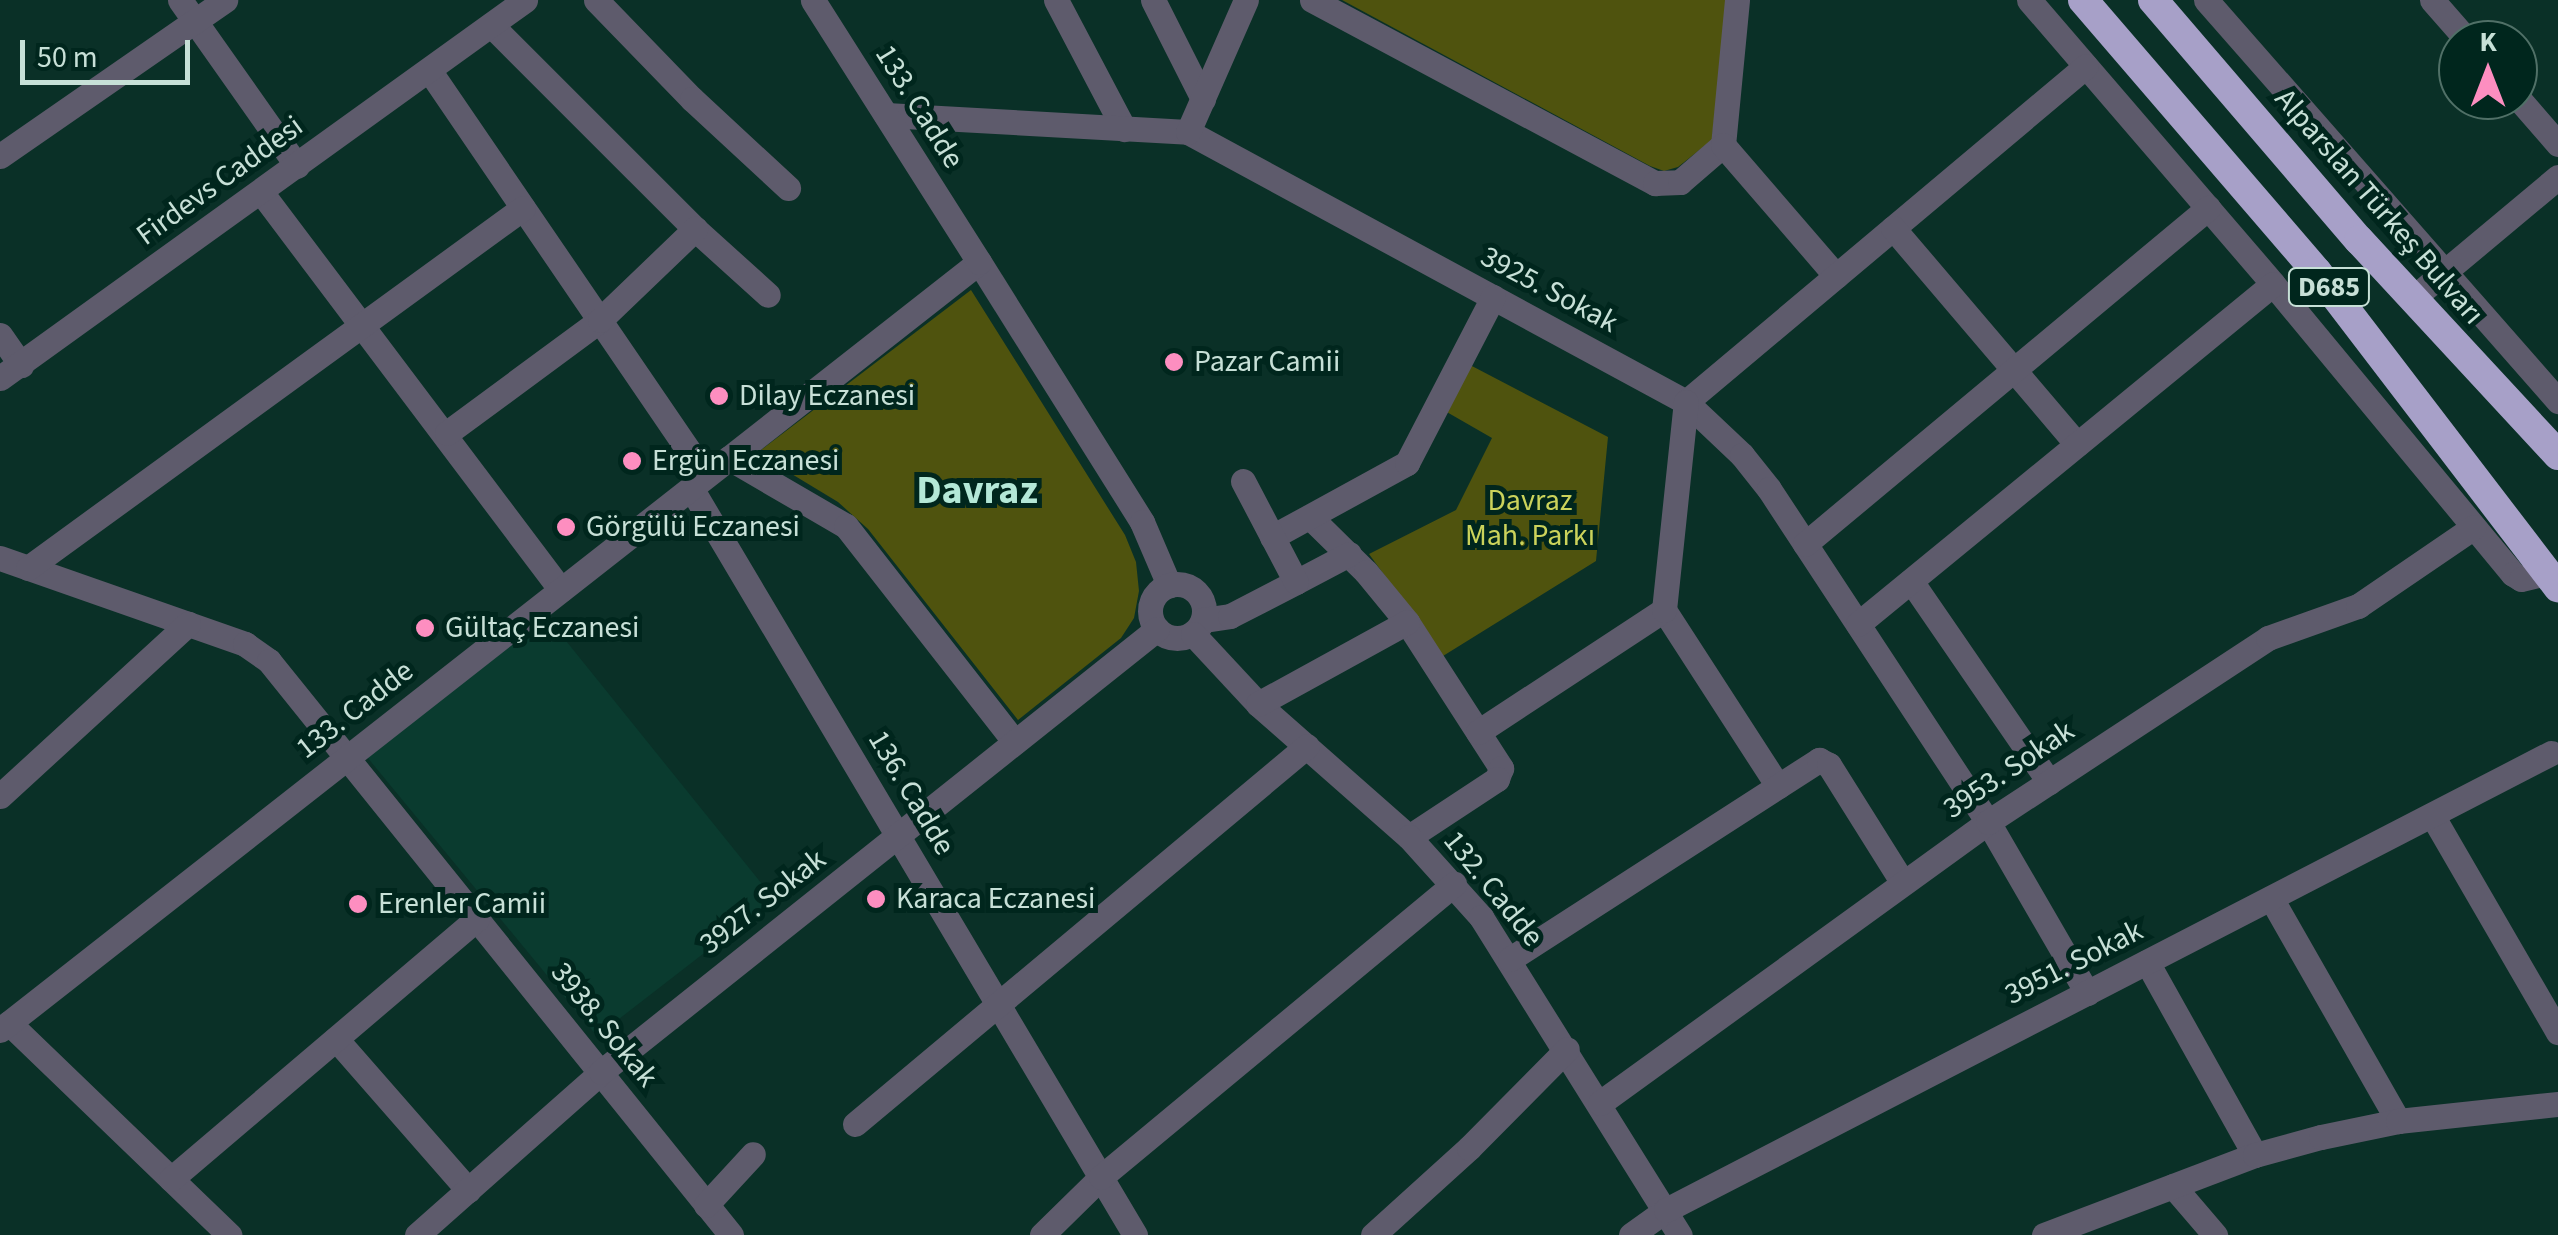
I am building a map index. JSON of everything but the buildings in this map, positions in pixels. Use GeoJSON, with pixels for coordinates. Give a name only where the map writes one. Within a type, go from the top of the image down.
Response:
{"type":"FeatureCollection","features":[{"type":"Feature","properties":{"kind":"highway","name":"D685"},"geometry":{"type":"LineString","coordinates":[[2083,0],[2362,328],[2553,580]]}},
{"type":"Feature","properties":{"kind":"highway","name":"Alparslan Türkeş Bulvarı"},"geometry":{"type":"LineString","coordinates":[[2153,0],[2412,298],[2558,455]]}},
{"type":"Feature","properties":{"kind":"street"},"geometry":{"type":"LineString","coordinates":[[0,156],[187,10],[225,0]]}},
{"type":"Feature","properties":{"kind":"street","name":"Firdevs Caddesi"},"geometry":{"type":"LineString","coordinates":[[10,371],[525,0]]}},
{"type":"Feature","properties":{"kind":"street"},"geometry":{"type":"LineString","coordinates":[[596,0],[692,99],[788,188]]}},
{"type":"Feature","properties":{"kind":"street","name":"133. Cadde"},"geometry":{"type":"LineString","coordinates":[[4,1027],[979,262],[813,0]]}},
{"type":"Feature","properties":{"kind":"street"},"geometry":{"type":"LineString","coordinates":[[1056,0],[1124,129]]}},
{"type":"Feature","properties":{"kind":"street"},"geometry":{"type":"LineString","coordinates":[[1153,0],[1203,99]]}},
{"type":"Feature","properties":{"kind":"street"},"geometry":{"type":"LineString","coordinates":[[1188,132],[1246,0]]}},
{"type":"Feature","properties":{"kind":"street"},"geometry":{"type":"LineString","coordinates":[[1312,0],[1655,184],[1680,182],[1723,145],[1737,0]]}},
{"type":"Feature","properties":{"kind":"street"},"geometry":{"type":"LineString","coordinates":[[2029,0],[2273,284],[2517,578],[2553,580]]}},
{"type":"Feature","properties":{"kind":"street"},"geometry":{"type":"LineString","coordinates":[[2206,0],[2442,274],[2558,401]]}},
{"type":"Feature","properties":{"kind":"street"},"geometry":{"type":"LineString","coordinates":[[2432,0],[2450,20]]}},
{"type":"Feature","properties":{"kind":"street"},"geometry":{"type":"LineString","coordinates":[[187,10],[297,166]]}},
{"type":"Feature","properties":{"kind":"street"},"geometry":{"type":"LineString","coordinates":[[491,24],[695,230],[768,295]]}},
{"type":"Feature","properties":{"kind":"street"},"geometry":{"type":"LineString","coordinates":[[1778,786],[1664,610],[1686,402],[2086,66]]}},
{"type":"Feature","properties":{"kind":"street","name":"136. Cadde"},"geometry":{"type":"LineString","coordinates":[[429,70],[600,320],[699,482],[898,836],[1136,1235]]}},
{"type":"Feature","properties":{"kind":"street","name":"3925. Sokak"},"geometry":{"type":"LineString","coordinates":[[886,115],[1188,132],[1686,402],[1742,455],[1805,544],[1988,822],[2087,993]]}},
{"type":"Feature","properties":{"kind":"street"},"geometry":{"type":"LineString","coordinates":[[2537,120],[2558,144]]}},
{"type":"Feature","properties":{"kind":"street"},"geometry":{"type":"LineString","coordinates":[[1723,145],[1836,276]]}},
{"type":"Feature","properties":{"kind":"street"},"geometry":{"type":"LineString","coordinates":[[2412,298],[2558,177]]}},
{"type":"Feature","properties":{"kind":"street"},"geometry":{"type":"LineString","coordinates":[[261,192],[447,433],[561,590]]}},
{"type":"Feature","properties":{"kind":"street"},"geometry":{"type":"LineString","coordinates":[[10,565],[363,324],[523,208]]}},
{"type":"Feature","properties":{"kind":"street"},"geometry":{"type":"LineString","coordinates":[[1805,544],[2208,208]]}},
{"type":"Feature","properties":{"kind":"street"},"geometry":{"type":"LineString","coordinates":[[1893,228],[2078,444]]}},
{"type":"Feature","properties":{"kind":"street"},"geometry":{"type":"LineString","coordinates":[[447,433],[600,320],[695,230]]}},
{"type":"Feature","properties":{"kind":"street"},"geometry":{"type":"LineString","coordinates":[[979,262],[1142,522],[1169,586]]}},
{"type":"Feature","properties":{"kind":"street"},"geometry":{"type":"LineString","coordinates":[[1858,624],[2273,284]]}},
{"type":"Feature","properties":{"kind":"street"},"geometry":{"type":"LineString","coordinates":[[1272,537],[1407,463],[1493,297]]}},
{"type":"Feature","properties":{"kind":"street"},"geometry":{"type":"LineString","coordinates":[[0,336],[10,371]]}},
{"type":"Feature","properties":{"kind":"street"},"geometry":{"type":"LineString","coordinates":[[729,458],[846,526],[1016,742]]}},
{"type":"Feature","properties":{"kind":"street"},"geometry":{"type":"LineString","coordinates":[[1242,481],[1296,582]]}},
{"type":"Feature","properties":{"kind":"street"},"geometry":{"type":"LineString","coordinates":[[1310,517],[1349,554],[1407,622],[1499,765],[1500,776],[1408,837]]}},
{"type":"Feature","properties":{"kind":"street","name":"3953. Sokak"},"geometry":{"type":"LineString","coordinates":[[1600,1103],[1988,822],[2268,638],[2358,606],[2474,527]]}},
{"type":"Feature","properties":{"kind":"street"},"geometry":{"type":"LineString","coordinates":[[1198,627],[1199,594],[1184,585],[1158,592],[1150,607],[1156,629],[1176,638],[1230,616],[1349,554]]}},
{"type":"Feature","properties":{"kind":"street","name":"3938. Sokak"},"geometry":{"type":"LineString","coordinates":[[10,565],[188,624],[259,652],[602,1072],[712,1222]]}},
{"type":"Feature","properties":{"kind":"street"},"geometry":{"type":"LineString","coordinates":[[1911,581],[2049,782]]}},
{"type":"Feature","properties":{"kind":"street"},"geometry":{"type":"LineString","coordinates":[[1478,732],[1664,610]]}},
{"type":"Feature","properties":{"kind":"street"},"geometry":{"type":"LineString","coordinates":[[1258,704],[1407,622]]}},
{"type":"Feature","properties":{"kind":"street"},"geometry":{"type":"LineString","coordinates":[[0,796],[188,624]]}},
{"type":"Feature","properties":{"kind":"street","name":"132. Cadde"},"geometry":{"type":"LineString","coordinates":[[1198,627],[1258,704],[1408,837],[1454,884],[1510,959],[1680,1235]]}},
{"type":"Feature","properties":{"kind":"street","name":"3927. Sokak"},"geometry":{"type":"LineString","coordinates":[[417,1235],[602,1072],[1156,629]]}},
{"type":"Feature","properties":{"kind":"street"},"geometry":{"type":"LineString","coordinates":[[856,1124],[1307,746]]}},
{"type":"Feature","properties":{"kind":"street","name":"3951. Sokak"},"geometry":{"type":"LineString","coordinates":[[1631,1235],[1666,1210],[2556,749]]}},
{"type":"Feature","properties":{"kind":"street"},"geometry":{"type":"LineString","coordinates":[[1510,959],[1818,760],[1826,762],[1903,883]]}},
{"type":"Feature","properties":{"kind":"street"},"geometry":{"type":"LineString","coordinates":[[2432,814],[2558,1032]]}},
{"type":"Feature","properties":{"kind":"street"},"geometry":{"type":"LineString","coordinates":[[1042,1235],[1101,1177],[1454,884]]}},
{"type":"Feature","properties":{"kind":"street"},"geometry":{"type":"LineString","coordinates":[[2271,898],[2398,1122]]}},
{"type":"Feature","properties":{"kind":"street"},"geometry":{"type":"LineString","coordinates":[[171,1179],[477,919]]}},
{"type":"Feature","properties":{"kind":"street"},"geometry":{"type":"LineString","coordinates":[[2146,962],[2256,1156]]}},
{"type":"Feature","properties":{"kind":"street"},"geometry":{"type":"LineString","coordinates":[[4,1027],[228,1235]]}},
{"type":"Feature","properties":{"kind":"street"},"geometry":{"type":"LineString","coordinates":[[336,1039],[468,1190]]}},
{"type":"Feature","properties":{"kind":"street"},"geometry":{"type":"LineString","coordinates":[[1373,1235],[1469,1148],[1567,1049]]}},
{"type":"Feature","properties":{"kind":"street"},"geometry":{"type":"LineString","coordinates":[[2044,1235],[2256,1156],[2398,1122],[2558,1104]]}},
{"type":"Feature","properties":{"kind":"street"},"geometry":{"type":"LineString","coordinates":[[712,1222],[753,1154]]}},
{"type":"Feature","properties":{"kind":"street"},"geometry":{"type":"LineString","coordinates":[[2173,1186],[2215,1235]]}},
{"type":"Feature","properties":{"kind":"shaded area"},"geometry":{"type":"Polygon","coordinates":[[[546,616],[774,899],[597,1036],[367,757],[546,616]]]}},
{"type":"Feature","properties":{"kind":"green space"},"geometry":{"type":"Polygon","coordinates":[[[1342,0],[1727,0],[1712,140],[1678,167],[1664,171],[1650,166],[1342,0]]]}},
{"type":"Feature","properties":{"kind":"green space"},"geometry":{"type":"Polygon","coordinates":[[[971,290],[1125,535],[1136,562],[1139,591],[1134,618],[1121,638],[1018,720],[868,529],[838,502],[757,453],[971,290]]]}},
{"type":"Feature","properties":{"kind":"green space","name":"Davraz Mah. Parkı"},"geometry":{"type":"Polygon","coordinates":[[[1470,365],[1608,437],[1596,561],[1443,656],[1369,554],[1456,510],[1492,438],[1445,411],[1470,365]]]}},
{"type":"Feature","properties":{"kind":"place","name":"Pazar Camii"},"geometry":{"type":"Point","coordinates":[1174,362]}},
{"type":"Feature","properties":{"kind":"place","name":"Dilay Eczanesi"},"geometry":{"type":"Point","coordinates":[719,396]}},
{"type":"Feature","properties":{"kind":"place","name":"Ergün Eczanesi"},"geometry":{"type":"Point","coordinates":[632,461]}},
{"type":"Feature","properties":{"kind":"place","name":"Görgülü Eczanesi"},"geometry":{"type":"Point","coordinates":[566,527]}},
{"type":"Feature","properties":{"kind":"place","name":"Gültaç Eczanesi"},"geometry":{"type":"Point","coordinates":[425,628]}},
{"type":"Feature","properties":{"kind":"place","name":"Karaca Eczanesi"},"geometry":{"type":"Point","coordinates":[876,899]}},
{"type":"Feature","properties":{"kind":"place","name":"Erenler Camii"},"geometry":{"type":"Point","coordinates":[358,904]}},
{"type":"Feature","properties":{"kind":"district","name":"Davraz"},"geometry":{"type":"Point","coordinates":[977,491]}}]}
